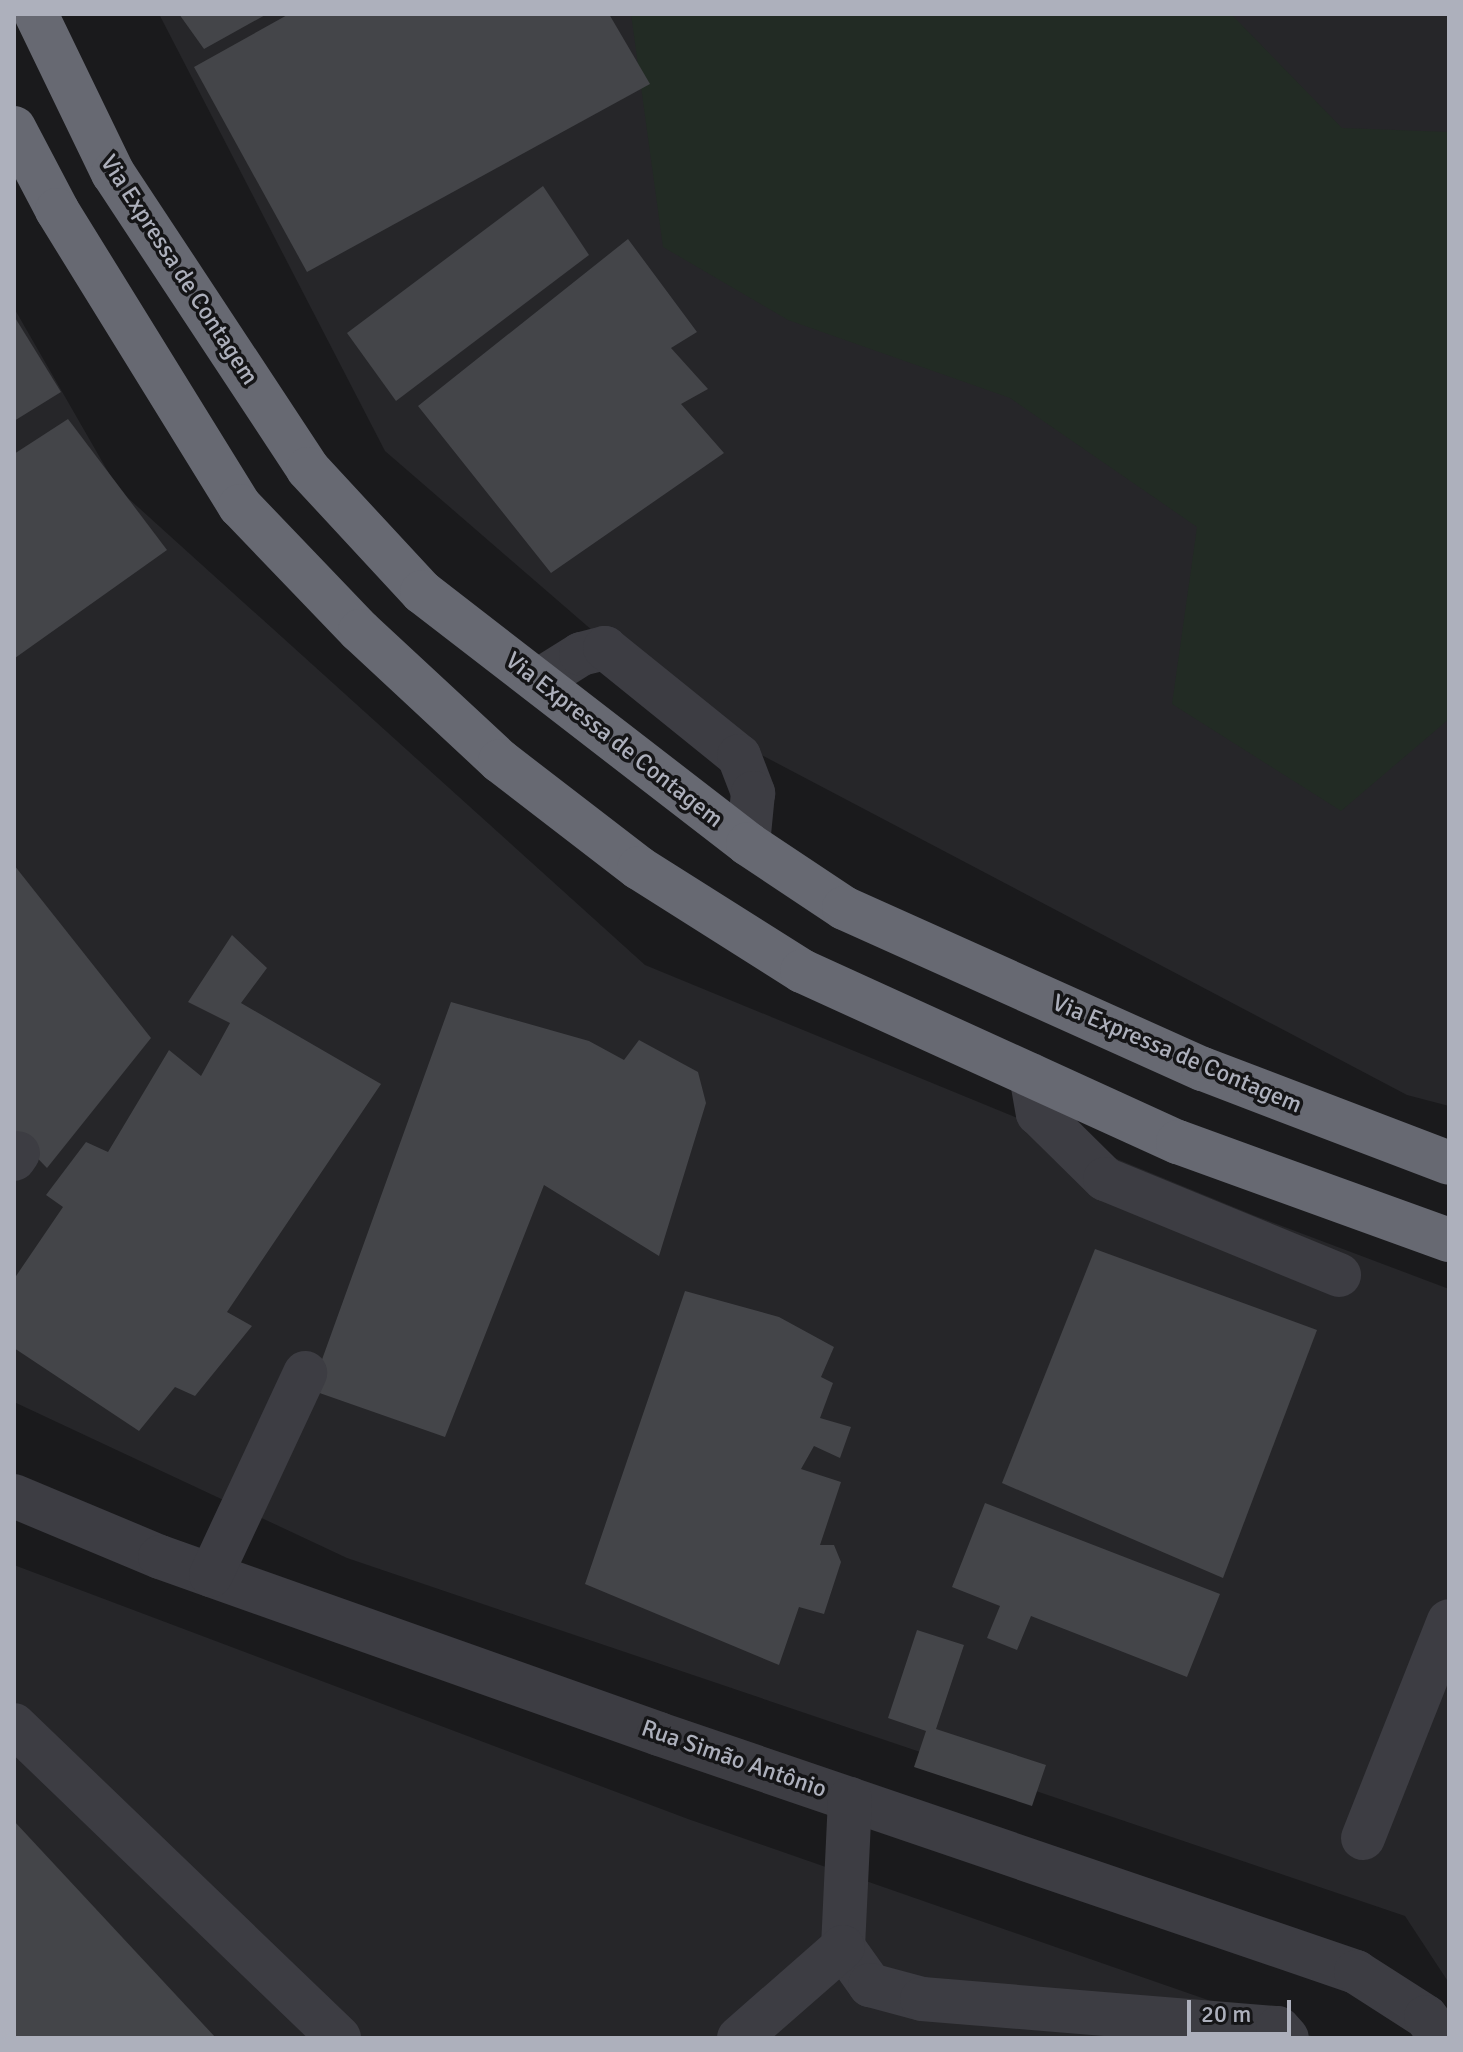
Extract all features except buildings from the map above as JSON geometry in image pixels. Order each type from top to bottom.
[{"type":"highway","name":"Via Expressa de Contagem","points":[[36,14],[113,173],[308,469],[422,592],[748,844],[844,908],[1203,1069],[1449,1163]]},
{"type":"highway","points":[[14,128],[57,210],[240,506],[360,631],[500,761],[639,868],[802,971],[1178,1142],[1449,1240]]},
{"type":"street","points":[[538,681],[581,654],[605,648],[739,756],[753,793],[748,844]]},
{"type":"street","points":[[1031,1075],[1038,1113],[1105,1179],[1339,1275]]},
{"type":"street","points":[[211,1575],[305,1373]]},
{"type":"street","name":"Rua Simão Antônio","points":[[14,1496],[211,1575],[1356,1972],[1426,2017],[1442,2038]]},
{"type":"street","points":[[1363,1838],[1449,1621]]},
{"type":"street","points":[[14,1725],[339,2038]]},
{"type":"street","points":[[850,1799],[843,1947],[870,1985],[893,1995],[1278,2028],[1287,2038]]},
{"type":"street","points":[[739,2038],[843,1947]]},
{"type":"shaded area","points":[[159,14],[1449,14],[1449,1106],[1407,1095],[697,721],[385,451]]},
{"type":"shaded area","points":[[631,14],[1231,14],[1342,128],[1449,132],[1449,719],[1341,811],[1172,704],[1197,527],[1010,398],[788,320],[663,247]]},
{"type":"shaded area","points":[[14,308],[118,489],[645,965],[1253,1215],[1449,1289],[1449,1983],[1405,1916],[347,1558],[14,1402]]},
{"type":"shaded area","points":[[14,1565],[688,1819],[1317,2038],[14,2038]]}]
